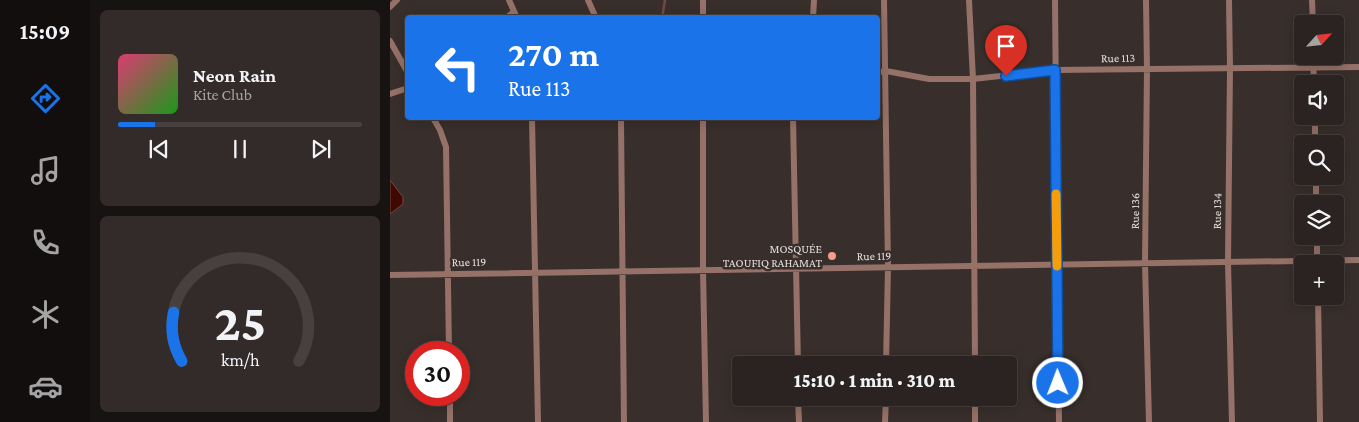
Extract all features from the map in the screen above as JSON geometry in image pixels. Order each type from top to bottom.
[{"type":"street","points":[[390,7],[397,0]]},
{"type":"street","points":[[509,0],[515,15]]},
{"type":"street","points":[[588,0],[595,15]]},
{"type":"street","points":[[703,0],[703,15]]},
{"type":"street","points":[[813,15],[814,0]]},
{"type":"street","points":[[884,0],[888,267],[886,356]]},
{"type":"street","points":[[969,0],[973,79],[975,356]]},
{"type":"street","points":[[1055,0],[1056,265],[1059,422]]},
{"type":"street","name":"Rue 136","points":[[1146,0],[1145,263],[1149,422]]},
{"type":"street","name":"Rue 134","points":[[1229,0],[1228,262],[1232,422]]},
{"type":"street","points":[[1312,0],[1313,15]]},
{"type":"street","points":[[390,41],[405,68]]},
{"type":"street","points":[[1314,67],[1314,75]]},
{"type":"street","name":"Rue 113","points":[[880,72],[886,71],[929,79],[973,79],[1055,70],[1359,67]]},
{"type":"street","points":[[390,94],[405,89]]},
{"type":"street","points":[[434,120],[446,147],[449,341]]},
{"type":"street","points":[[532,120],[538,422]]},
{"type":"street","points":[[621,120],[624,422]]},
{"type":"street","points":[[703,120],[706,422]]},
{"type":"street","points":[[793,120],[798,356]]},
{"type":"street","name":"Rue 119","points":[[1344,261],[1359,260]]},
{"type":"street","name":"Rue 119","points":[[390,275],[1294,262]]},
{"type":"street","points":[[1318,305],[1320,422]]},
{"type":"street","points":[[450,406],[450,422]]},
{"type":"street","points":[[798,406],[799,422]]},
{"type":"street","points":[[885,422],[886,406]]},
{"type":"street","points":[[975,406],[976,422]]},
{"type":"shaded area","points":[[390,180],[403,197],[403,204],[390,214]]},
{"type":"waterway","points":[[662,15],[665,0]]},
{"type":"slow traffic","points":[[1056,194],[1057,266]]},
{"type":"place","name":"MOSQUÉE TAOUFIQ RAHAMAT","points":[[832,256]]},
{"type":"route","points":[[1006,76],[1055,70],[1058,383]]}]
